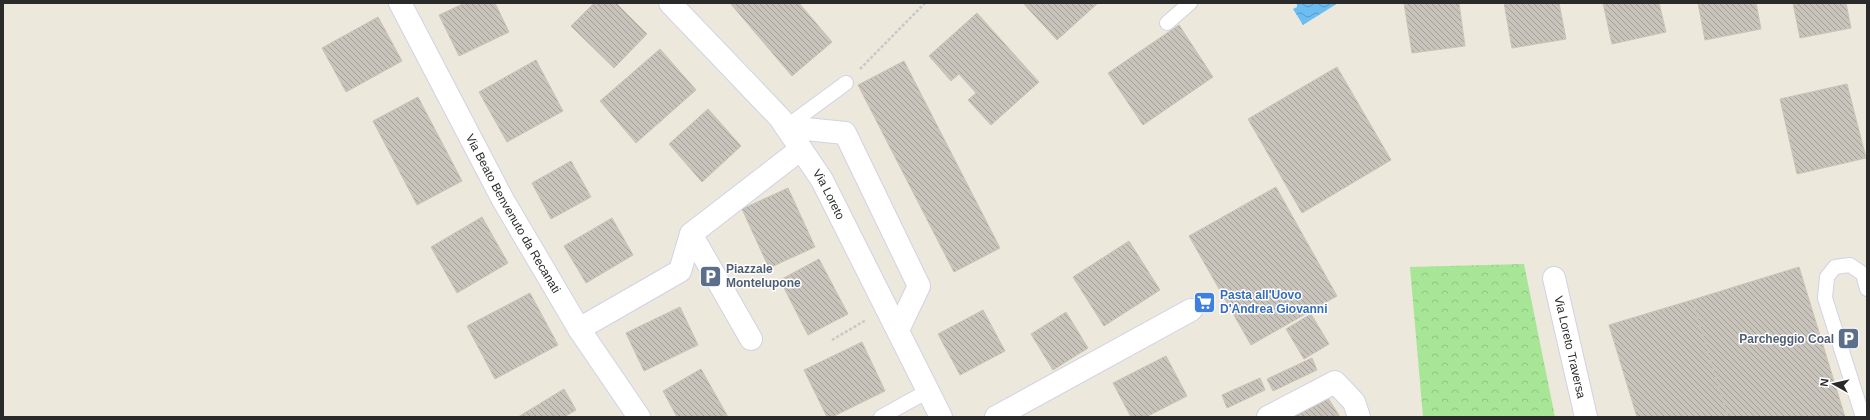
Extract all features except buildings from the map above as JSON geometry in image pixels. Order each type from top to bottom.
[{"type":"street","name":"Via Beato Benvenuto da Recanati","points":[[400,3],[503,200],[579,329],[639,417]]},
{"type":"street","name":"Via Loreto","points":[[670,3],[780,118],[822,180],[941,417]]},
{"type":"street","points":[[786,127],[845,133],[919,286],[898,330]]},
{"type":"street","points":[[579,329],[680,271],[691,234],[801,149]]},
{"type":"street","points":[[691,234],[751,339]]},
{"type":"street","name":"Via Loreto Traversa","points":[[1554,278],[1586,417]]},
{"type":"street","points":[[996,417],[1191,310]]},
{"type":"street","points":[[1268,417],[1335,382],[1354,402],[1360,417]]},
{"type":"lane","points":[[1166,23],[1190,3]]},
{"type":"lane","points":[[786,127],[846,83]]},
{"type":"lane","points":[[1863,417],[1825,298],[1827,277],[1835,267],[1850,265],[1863,274],[1867,288]]},
{"type":"lane","points":[[881,417],[928,391]]},
{"type":"path","points":[[846,83],[925,3]]},
{"type":"path","points":[[832,340],[887,308]]},
{"type":"green space","points":[[1524,264],[1555,417],[1423,417],[1410,267]]},
{"type":"water","points":[[1297,3],[1338,3],[1303,25],[1293,9],[1297,7]]},
{"type":"place","name":"Piazzale Montelupone","points":[[711,276]]},
{"type":"place","name":"Pasta all'Uovo D'Andrea Giovanni","points":[[1205,302]]},
{"type":"place","name":"Parcheggio Coal","points":[[1849,339]]}]
